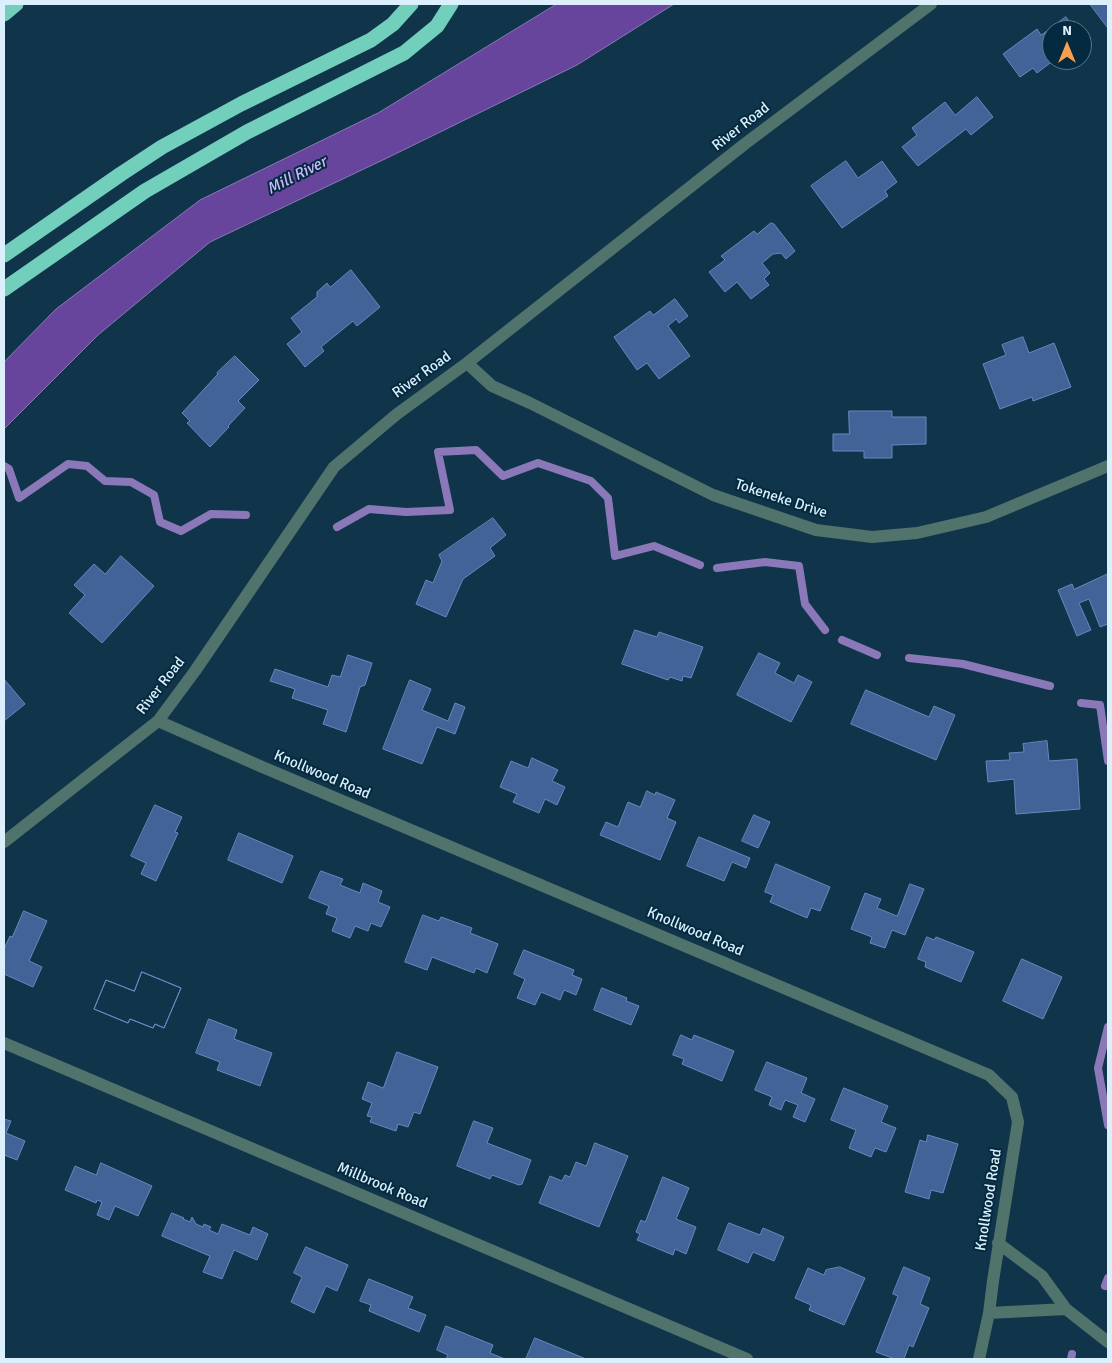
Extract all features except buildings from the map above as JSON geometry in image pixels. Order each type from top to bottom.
[{"type":"highway","points":[[4,14],[16,4]]},
{"type":"highway","points":[[4,256],[162,147],[241,104],[371,40],[393,24],[411,4]]},
{"type":"highway","points":[[4,289],[145,192],[247,132],[404,52],[437,26],[451,4]]},
{"type":"street","name":"River Road","points":[[4,842],[158,721],[334,467],[397,414],[467,363],[746,143],[930,4]]},
{"type":"street","name":"Tokeneke Drive","points":[[467,363],[492,386],[713,494],[816,530],[872,537],[917,533],[986,517],[1108,466]]},
{"type":"street","name":"Knollwood Road","points":[[158,721],[989,1075],[1012,1097],[1018,1122],[992,1281],[989,1313]]},
{"type":"street","name":"Millbrook Road","points":[[4,1043],[747,1359]]},
{"type":"street","points":[[998,1243],[1042,1276],[1066,1309],[1108,1342]]},
{"type":"street","points":[[978,1359],[989,1313],[1066,1309]]},
{"type":"water","name":"Mill River","points":[[557,4],[674,4],[577,65],[210,242],[98,335],[4,429],[4,362],[56,309],[200,200],[378,113]]},
{"type":"waterway","points":[[337,527],[369,509],[406,512],[450,510],[438,452],[476,450],[503,476],[538,463],[591,481],[608,498],[615,556],[654,546],[700,565]]},
{"type":"waterway","points":[[4,466],[9,469],[19,498],[68,464],[87,466],[105,481],[131,482],[154,495],[160,522],[181,531],[211,514],[246,515]]},
{"type":"waterway","points":[[717,568],[765,562],[799,566],[805,604],[825,630]]},
{"type":"waterway","points":[[842,640],[877,655]]},
{"type":"waterway","points":[[909,658],[963,664],[1050,686]]},
{"type":"waterway","points":[[1081,703],[1100,705],[1108,761]]},
{"type":"waterway","points":[[1108,1027],[1098,1068],[1108,1125]]},
{"type":"waterway","points":[[1105,1286],[1108,1278]]},
{"type":"waterway","points":[[1071,1359],[1072,1354]]}]
